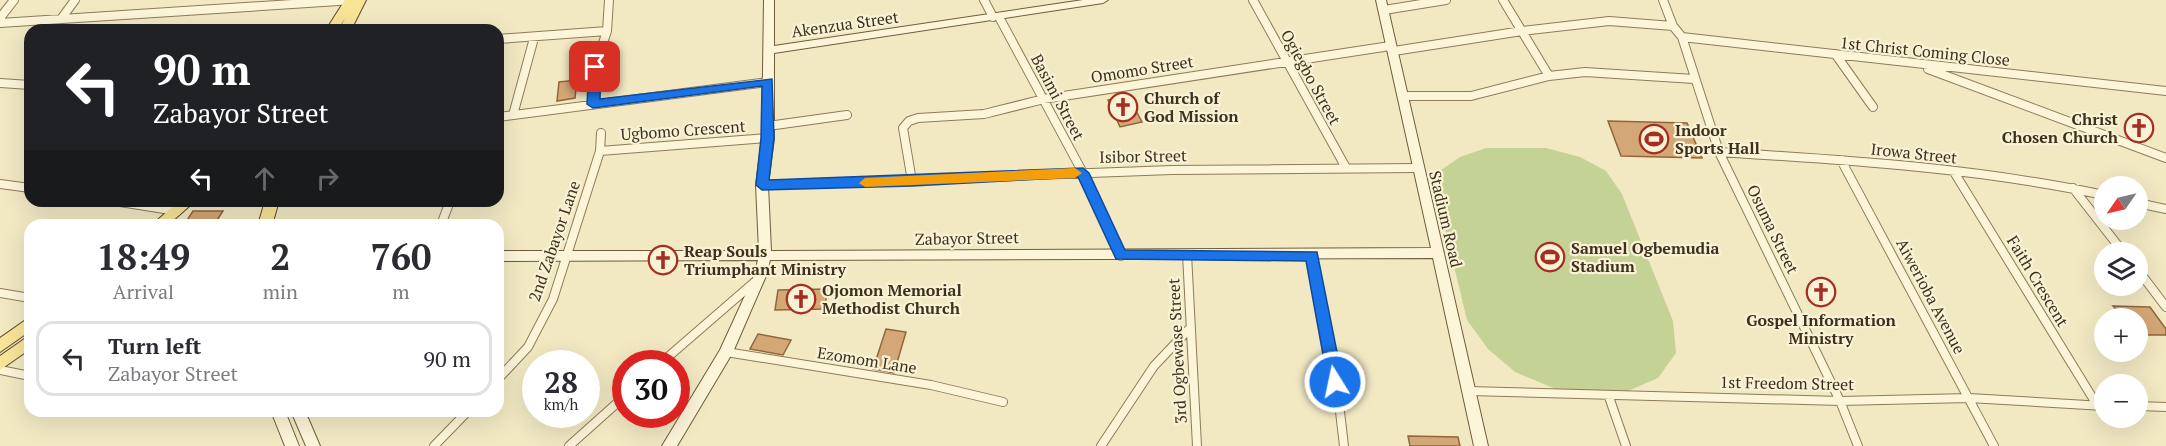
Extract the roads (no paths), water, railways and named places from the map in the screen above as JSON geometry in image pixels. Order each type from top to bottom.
[{"type":"main road","points":[[336,24],[352,0]]},
{"type":"main road","points":[[348,24],[360,0]]},
{"type":"main road","points":[[167,219],[181,207]]},
{"type":"main road","points":[[0,346],[24,328]]},
{"type":"main road","points":[[0,364],[24,345]]},
{"type":"street","points":[[0,18],[14,0]]},
{"type":"street","points":[[61,19],[75,0]]},
{"type":"street","points":[[204,9],[210,0]]},
{"type":"street","points":[[0,31],[4,23],[352,0]]},
{"type":"street","points":[[593,104],[595,67],[607,31],[609,0]]},
{"type":"street","points":[[669,446],[726,352],[760,276],[765,256],[762,185],[768,132],[769,0]]},
{"type":"street","name":"Basimi Street","points":[[984,0],[1044,99],[1083,173],[1121,256]]},
{"type":"street","name":"Akenzua Street","points":[[769,50],[1103,0]]},
{"type":"street","name":"Ogiegbo Street","points":[[1253,0],[1345,166]]},
{"type":"street","points":[[1382,5],[1446,0]]},
{"type":"street","points":[[1503,0],[1549,76]]},
{"type":"street","name":"Osuma Street","points":[[1663,0],[1673,26],[1682,37],[1719,152],[1840,401],[1858,446]]},
{"type":"street","name":"Stadium Road","points":[[1382,5],[1481,446]]},
{"type":"street","name":"Omomo Street","points":[[912,182],[903,128],[909,121],[918,118],[984,114],[1044,99],[1286,60],[1392,49],[1522,31],[1609,21],[1673,26]]},
{"type":"street","points":[[504,39],[607,31]]},
{"type":"street","name":"1st Christ Coming Close","points":[[1682,37],[2166,91]]},
{"type":"street","points":[[513,114],[534,38]]},
{"type":"street","points":[[1836,55],[1873,106]]},
{"type":"street","points":[[1913,64],[1975,85],[2166,158]]},
{"type":"street","points":[[1966,70],[1975,85]]},
{"type":"street","points":[[1403,96],[1471,96],[1549,76],[1585,72],[1694,80]]},
{"type":"street","points":[[504,116],[768,82]]},
{"type":"street","points":[[0,83],[24,85]]},
{"type":"street","points":[[768,132],[847,115]]},
{"type":"street","name":"Ugbomo Crescent","points":[[600,151],[678,147],[768,132]]},
{"type":"street","name":"2nd Zabayor Lane","points":[[504,372],[528,346],[553,298],[600,151],[601,133]]},
{"type":"street","name":"Irowa Street","points":[[1719,152],[1841,160],[1954,172],[2094,193]]},
{"type":"street","name":"Aiwerioba Avenue","points":[[1841,160],[1994,446]]},
{"type":"street","name":"Isibor Street","points":[[762,185],[912,182],[1083,173],[1345,166],[1418,168]]},
{"type":"street","name":"Faith Crescent","points":[[1954,172],[2094,394]]},
{"type":"street","points":[[0,184],[24,187]]},
{"type":"street","points":[[2073,188],[2115,242]]},
{"type":"street","points":[[2148,205],[2166,209]]},
{"type":"street","points":[[152,207],[177,211]]},
{"type":"street","name":"Zabayor Street","points":[[504,256],[1121,256],[1436,253]]},
{"type":"street","name":"3rd Ogbewase Street","points":[[1187,254],[1190,328],[1196,378],[1197,446]]},
{"type":"street","points":[[1312,255],[1339,403],[1344,446]]},
{"type":"street","points":[[676,350],[760,276]]},
{"type":"street","points":[[2148,283],[2166,307]]},
{"type":"street","points":[[0,293],[24,297]]},
{"type":"street","points":[[1101,446],[1154,366],[1190,328]]},
{"type":"street","name":"Ezomom Lane","points":[[726,352],[931,385],[1003,402]]},
{"type":"street","points":[[0,370],[24,375]]},
{"type":"street","name":"1st Freedom Street","points":[[1469,391],[1609,397],[1668,395],[1840,401],[1969,398],[2094,405]]},
{"type":"street","points":[[1609,397],[1626,446]]},
{"type":"street","points":[[2148,406],[2166,407]]},
{"type":"street","points":[[569,446],[612,408]]},
{"type":"street","points":[[280,417],[292,446]]},
{"type":"street","points":[[301,417],[313,446]]},
{"type":"street","points":[[434,446],[462,417]]},
{"type":"place","name":"Church of God Mission","points":[[1123,107]]},
{"type":"place","name":"Christ Chosen Church","points":[[2139,128]]},
{"type":"place","name":"Indoor Sports Hall","points":[[1654,139]]},
{"type":"place","name":"Samuel Ogbemudia Stadium","points":[[1550,257]]},
{"type":"place","name":"Reap Souls Triumphant Ministry","points":[[663,260]]},
{"type":"place","name":"Gospel Information Ministry","points":[[1821,292]]},
{"type":"place","name":"Ojomon Memorial Methodist Church","points":[[801,299]]}]
